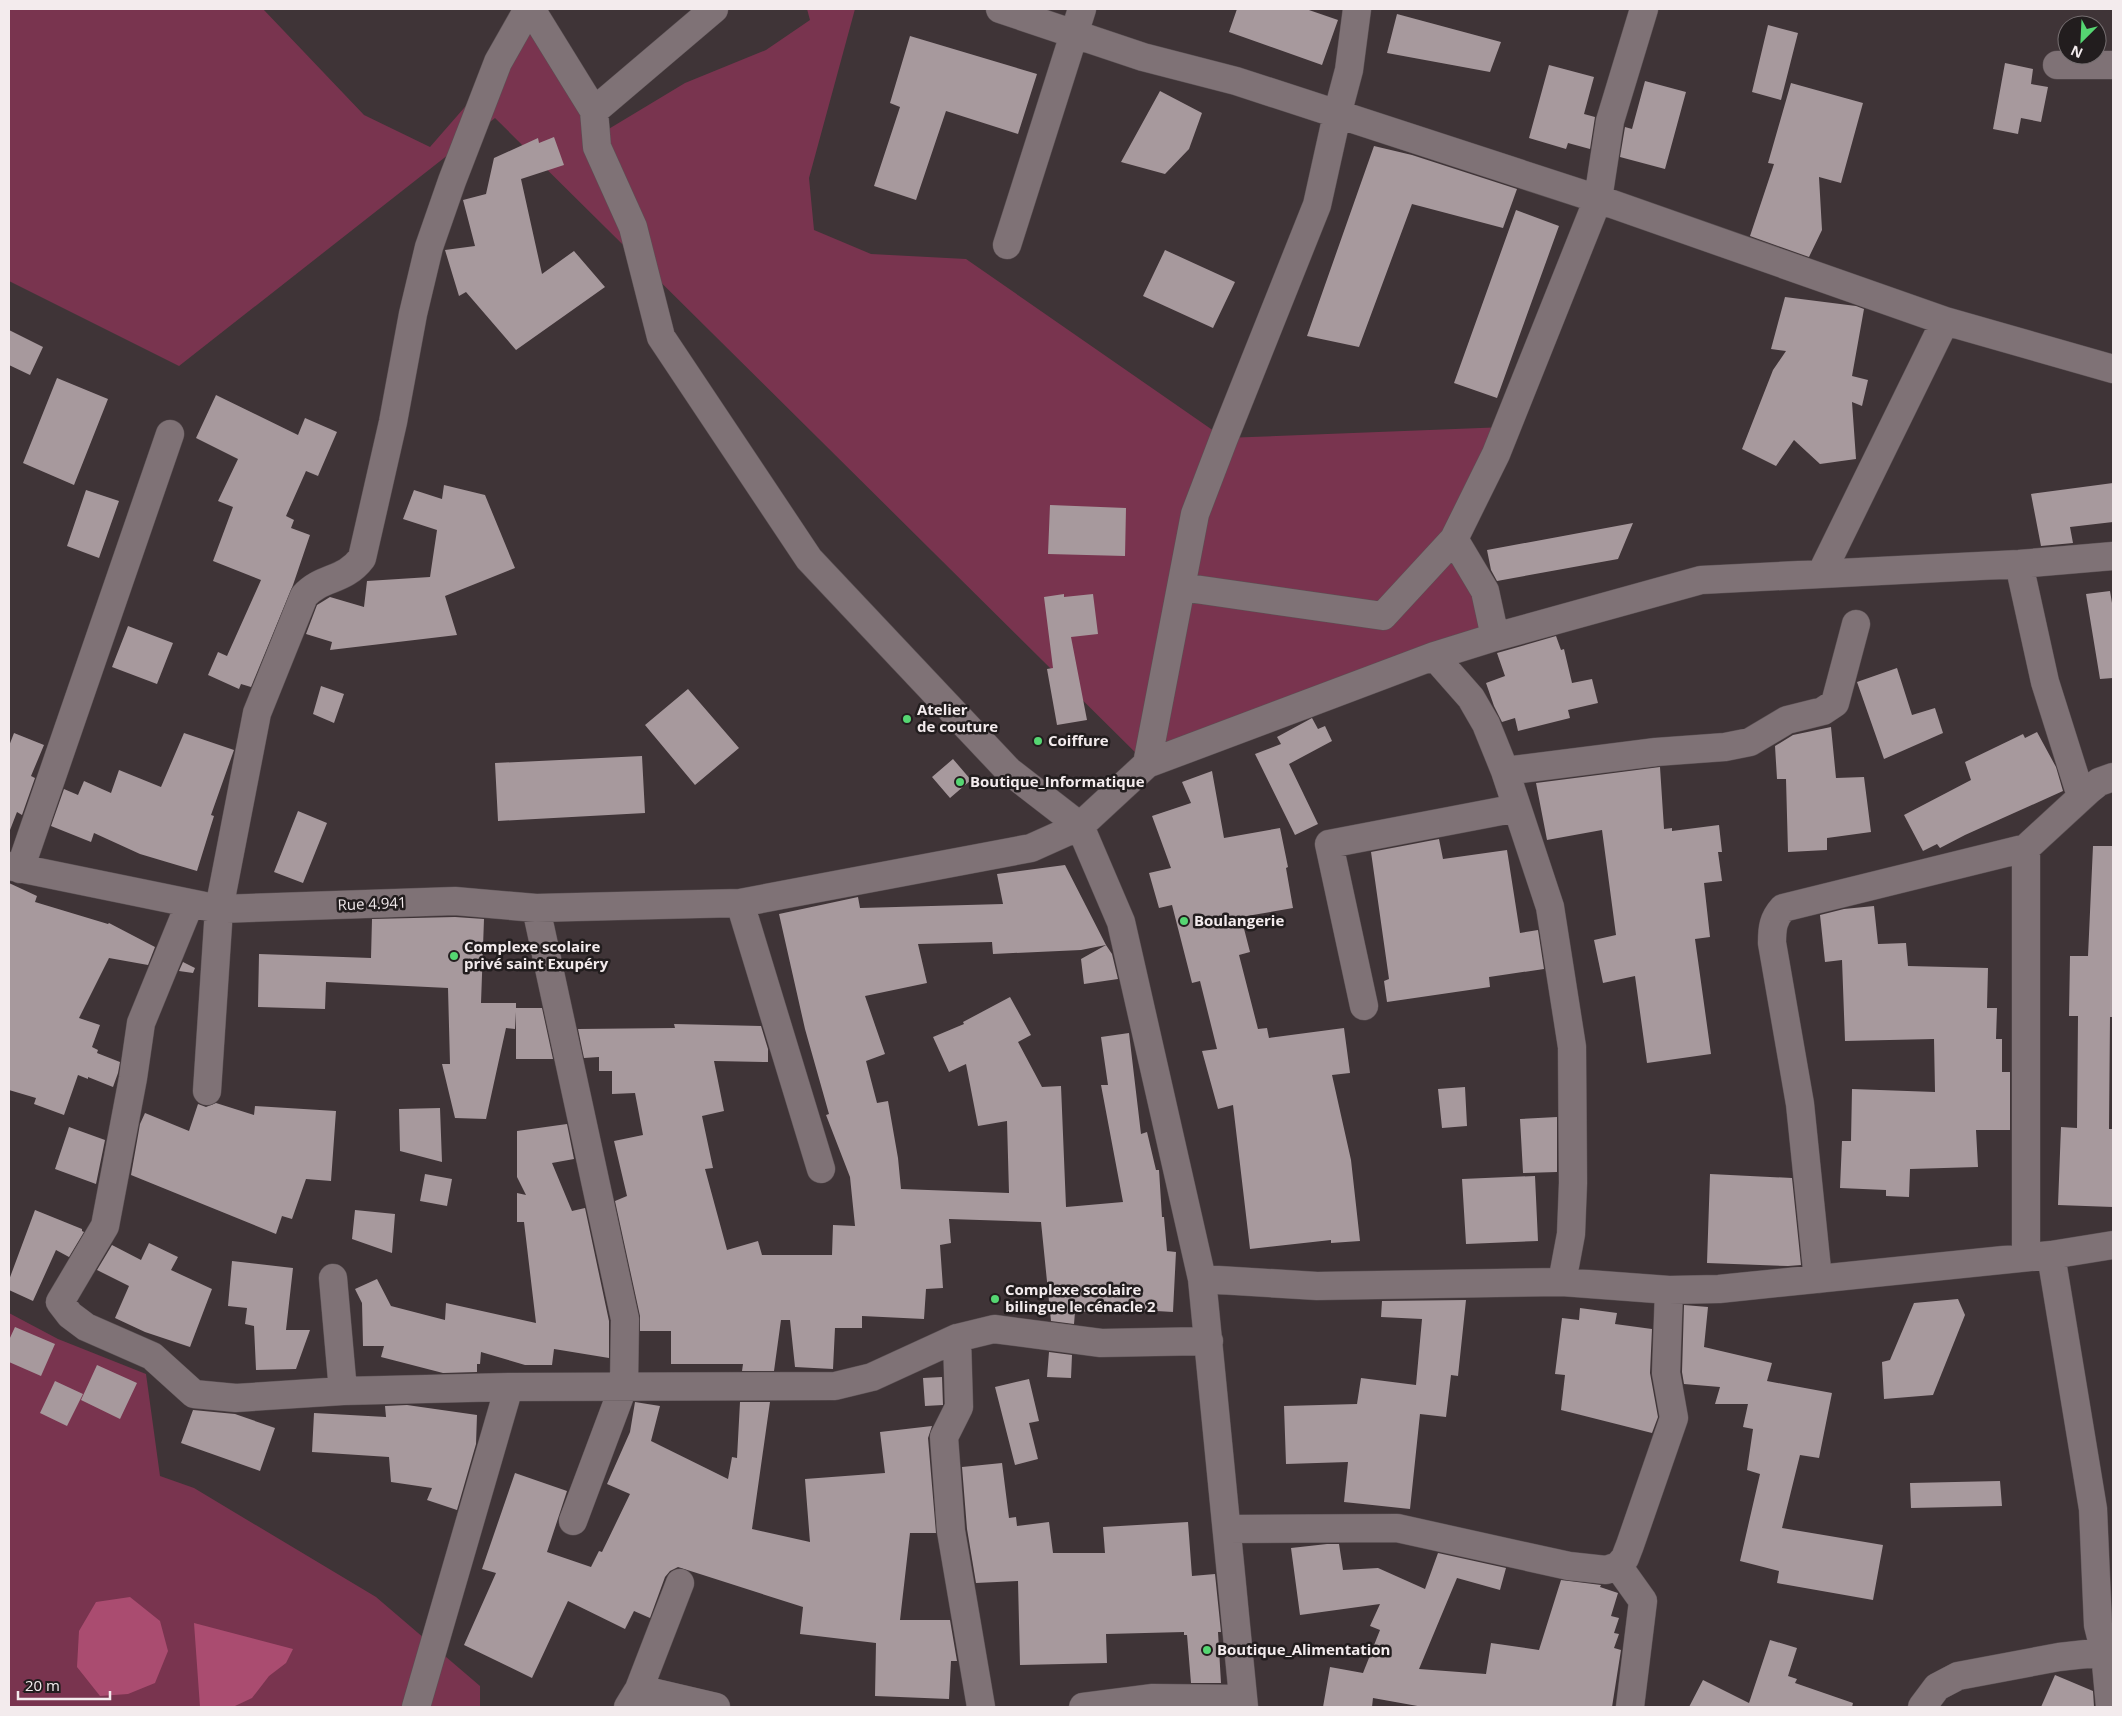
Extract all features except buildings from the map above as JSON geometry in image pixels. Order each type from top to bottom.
[{"type":"street","points":[[207,1091],[218,909],[257,713],[304,596],[315,586],[353,570],[362,558],[393,422],[413,314],[429,247],[452,181],[498,62],[529,9],[594,111],[596,146],[633,227],[661,337],[809,559],[1009,770],[1080,826],[1121,922],[1202,1278],[1244,1703],[1153,1698],[1083,1707]]},
{"type":"street","points":[[594,111],[714,9]]},
{"type":"street","points":[[1000,9],[1078,21],[1143,57],[1236,80],[1337,115],[1598,199],[1945,321],[2113,369]]},
{"type":"street","points":[[1147,764],[1195,514],[1317,205],[1337,115],[1350,70],[1357,9]]},
{"type":"street","points":[[1181,587],[1383,616],[1454,539],[1496,454],[1598,199],[1610,121],[1644,9]]},
{"type":"street","points":[[1007,245],[1078,21]]},
{"type":"street","points":[[1821,574],[1945,321]]},
{"type":"street","points":[[14,868],[170,434]]},
{"type":"street","points":[[1454,539],[1485,591],[1495,637]]},
{"type":"street","points":[[1147,764],[1434,656],[1495,637],[1701,580],[2019,564],[2113,556]]},
{"type":"street","points":[[2019,564],[2045,682],[2081,796]]},
{"type":"street","points":[[1505,771],[1656,752],[1725,747],[1750,742],[1787,720],[1823,711],[1835,703],[1856,624]]},
{"type":"street","points":[[1434,656],[1471,698],[1486,724],[1505,771],[1550,907],[1572,1047],[1573,1183],[1571,1234],[1562,1282]]},
{"type":"street","name":"Rue 4.941","points":[[14,868],[218,909],[455,901],[536,908],[740,903],[1031,848],[1080,826],[1147,764]]},
{"type":"street","points":[[1818,1279],[1800,1104],[1772,943],[1774,919],[1783,908],[2026,848],[2081,796],[2099,782],[2113,777]]},
{"type":"street","points":[[1364,1006],[1329,844],[1517,808]]},
{"type":"street","points":[[2026,848],[2038,1256],[2093,1509],[2098,1624],[2109,1652],[2110,1707]]},
{"type":"street","points":[[190,903],[141,1024],[133,1078],[105,1226],[60,1302],[70,1315],[86,1328],[152,1356],[194,1394],[236,1398],[343,1391],[508,1386],[624,1385],[797,1388],[835,1386],[872,1377],[958,1338],[994,1329],[1101,1343],[1209,1341]]},
{"type":"street","points":[[740,903],[821,1169]]},
{"type":"street","points":[[536,908],[625,1319],[624,1385],[573,1521]]},
{"type":"street","points":[[1202,1278],[1317,1286],[1562,1282],[1669,1290],[1719,1289],[2038,1256],[2113,1245]]},
{"type":"street","points":[[333,1278],[343,1391]]},
{"type":"street","points":[[1227,1529],[1397,1528],[1569,1566],[1606,1570],[1618,1566],[1625,1558],[1630,1545],[1674,1418],[1666,1373],[1669,1290]]},
{"type":"street","points":[[958,1338],[959,1406],[944,1437],[951,1531],[981,1707]]},
{"type":"street","points":[[416,1707],[508,1386]]},
{"type":"street","points":[[1618,1566],[1642,1601],[1630,1707]]},
{"type":"street","points":[[680,1583],[634,1698],[716,1707]]},
{"type":"street","points":[[1922,1707],[1937,1687],[1958,1676],[2059,1657],[2109,1652]]},
{"type":"shaded area","points":[[9,9],[263,9],[364,115],[430,147],[546,14],[602,133],[685,83],[766,50],[810,20],[807,9],[855,9],[809,178],[814,230],[871,254],[966,259],[1224,438],[1506,427],[1454,539],[1495,637],[1147,764],[495,118],[179,366],[9,281]]},
{"type":"shaded area","points":[[9,1313],[58,1339],[146,1374],[160,1476],[194,1488],[376,1597],[480,1686],[480,1707],[9,1707]]},
{"type":"shaded area","points":[[130,1597],[160,1621],[168,1651],[155,1683],[128,1694],[100,1696],[77,1667],[79,1631],[96,1602]]},
{"type":"shaded area","points":[[194,1623],[293,1649],[286,1663],[269,1676],[252,1698],[235,1706],[200,1707]]},
{"type":"place","name":"Atelier de couture","points":[[907,719]]},
{"type":"place","name":"Coiffure","points":[[1038,741]]},
{"type":"place","name":"Boutique_Informatique","points":[[960,782]]},
{"type":"place","name":"Boulangerie","points":[[1184,921]]},
{"type":"place","name":"Complexe scolaire privé saint Exupéry","points":[[454,956]]},
{"type":"place","name":"Complexe scolaire bilingue le cénacle 2","points":[[995,1299]]},
{"type":"place","name":"Boutique_Alimentation","points":[[1207,1650]]}]
